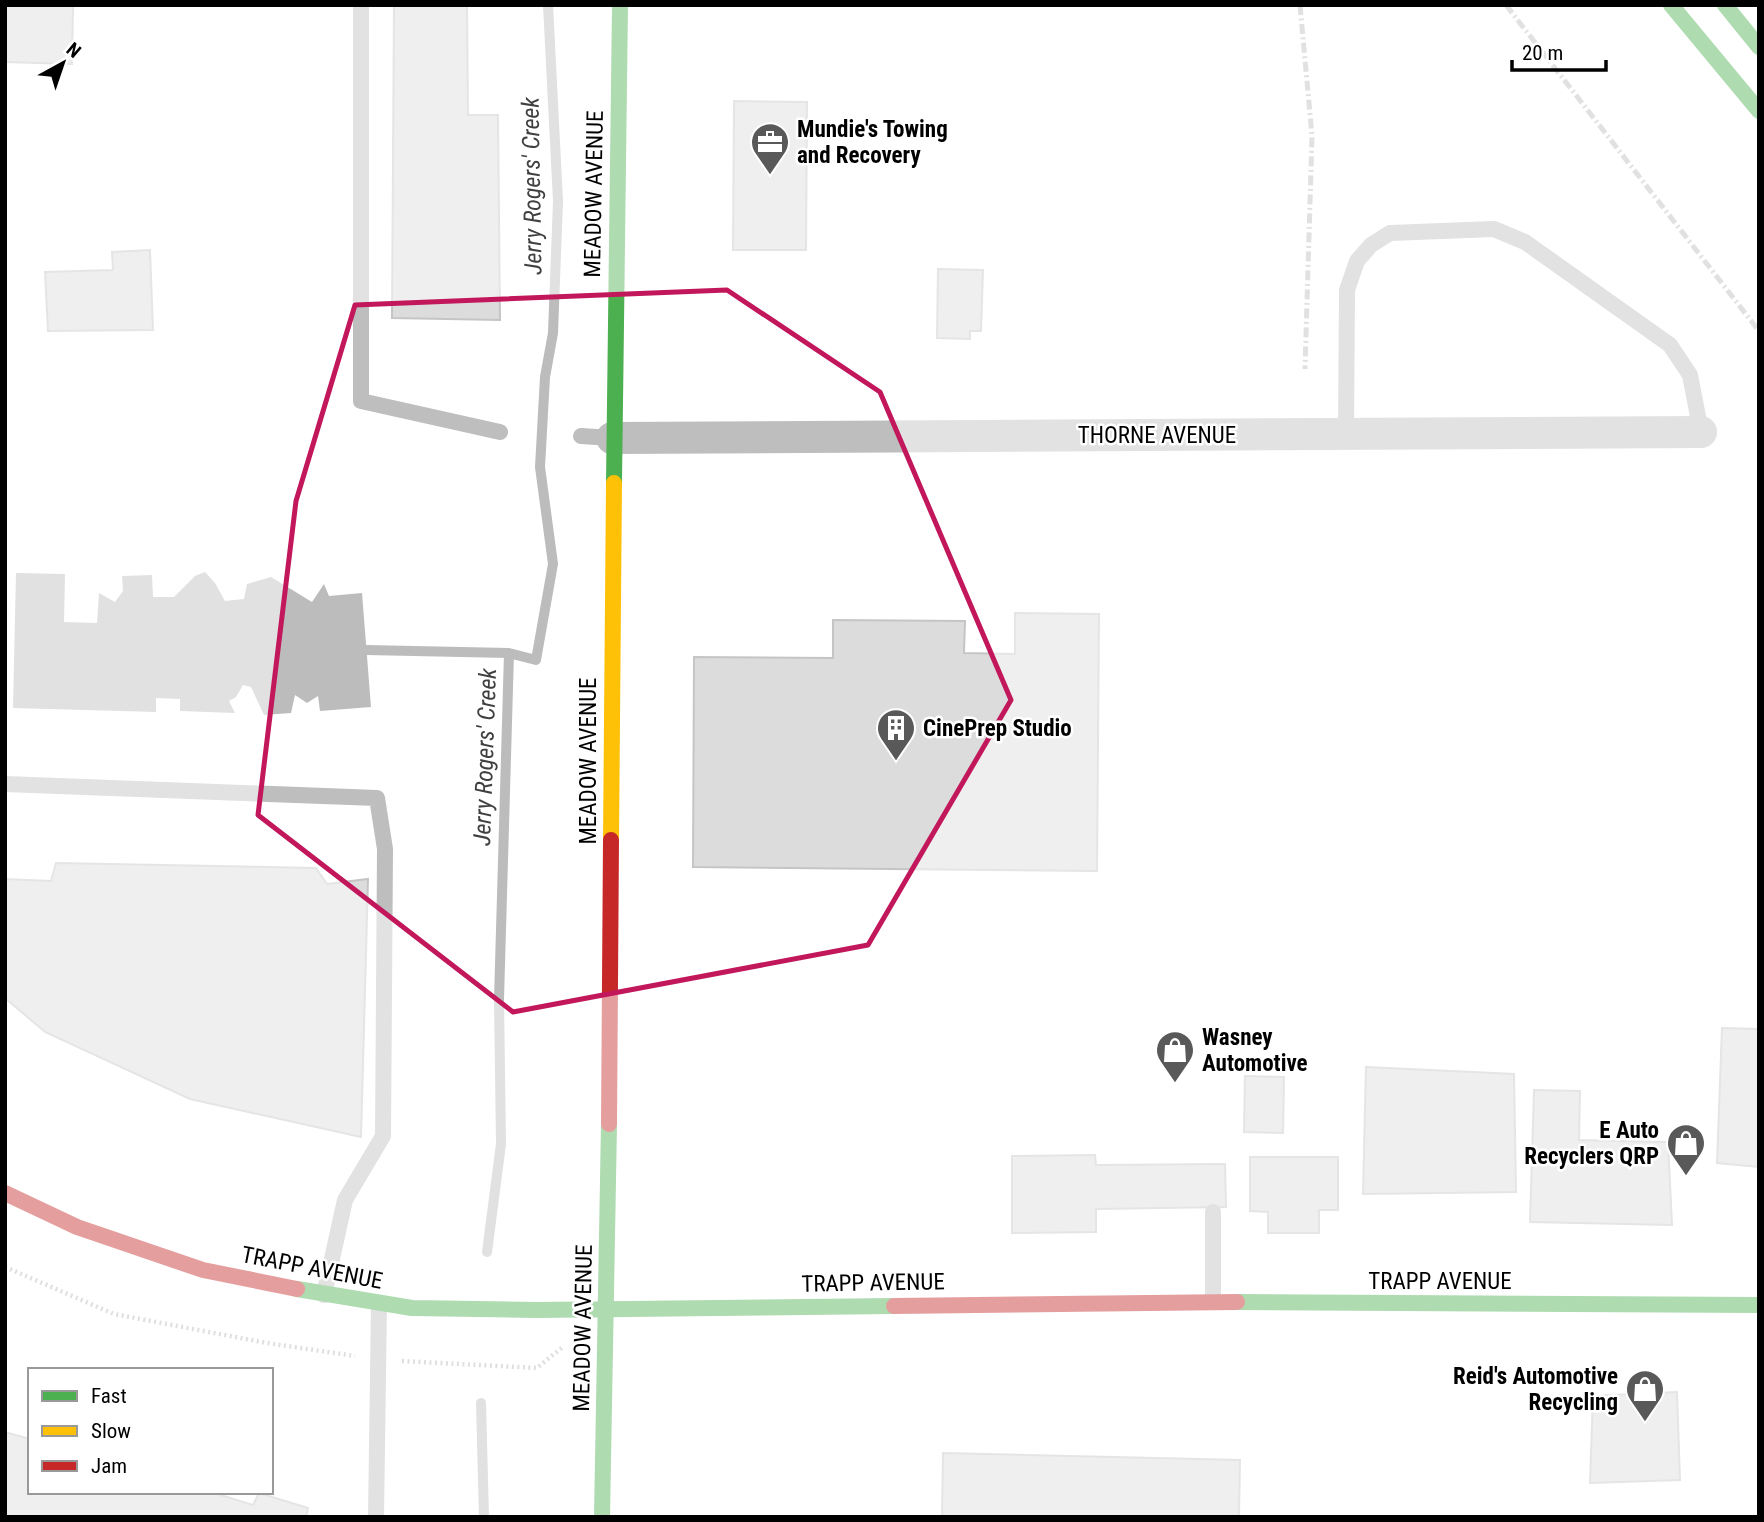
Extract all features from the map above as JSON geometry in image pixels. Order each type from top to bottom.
[{"type":"street","name":"MEADOW AVENUE","points":[[602,1517],[607,1308],[612,438],[620,5]]},
{"type":"street","points":[[1671,5],[1759,111]]},
{"type":"street","points":[[1725,5],[1759,47]]},
{"type":"street","name":"THORNE AVENUE","points":[[612,438],[1701,432]]},
{"type":"street","name":"TRAPP AVENUE","points":[[5,1193],[77,1227],[137,1250],[203,1270],[324,1295],[412,1308],[525,1310],[1213,1302],[1759,1304]]},
{"type":"lane","points":[[361,5],[360,401],[500,432]]},
{"type":"lane","points":[[1346,434],[1347,290],[1357,261],[1371,245],[1390,233],[1494,229],[1525,242],[1670,345],[1690,375],[1701,432]]},
{"type":"lane","points":[[581,436],[612,438]]},
{"type":"lane","points":[[5,784],[377,798],[385,849],[383,1136],[345,1200],[324,1295]]},
{"type":"lane","points":[[1213,1212],[1213,1302]]},
{"type":"lane","points":[[376,1517],[379,1304]]},
{"type":"path","points":[[5,1267],[114,1314],[267,1343],[378,1358],[537,1367],[566,1343]]},
{"type":"highlighted area","points":[[727,290],[880,392],[1011,700],[868,945],[513,1012],[258,815],[296,501],[355,305]]},
{"type":"shaded area","points":[[205,572],[225,601],[244,599],[247,584],[271,577],[312,602],[324,584],[329,596],[362,593],[371,707],[320,711],[318,696],[307,703],[295,695],[291,713],[264,715],[251,687],[243,685],[236,697],[229,701],[235,713],[180,711],[180,699],[156,698],[156,712],[13,708],[16,573],[65,574],[64,622],[97,623],[99,593],[115,602],[123,591],[122,576],[152,575],[153,597],[174,597],[195,576]]},
{"type":"building","points":[[5,5],[73,5],[72,64],[5,62]]},
{"type":"building","points":[[394,5],[467,5],[468,115],[498,115],[500,320],[392,318]]},
{"type":"building","name":"Mundie's Towing and Recovery","points":[[734,101],[807,102],[806,250],[733,250]]},
{"type":"building","points":[[150,250],[153,330],[48,331],[45,272],[113,270],[112,252]]},
{"type":"building","points":[[938,269],[983,270],[981,331],[970,331],[970,339],[937,338]]},
{"type":"building","name":"CinePrep Studio","points":[[1015,613],[1099,614],[1097,871],[693,867],[694,657],[833,658],[833,620],[965,621],[964,653],[1015,654]]},
{"type":"building","points":[[56,863],[316,868],[327,884],[368,879],[361,1137],[190,1099],[45,1032],[5,998],[5,879],[51,881]]},
{"type":"building","points":[[1722,1028],[1759,1029],[1759,1167],[1717,1163]]},
{"type":"building","points":[[1366,1067],[1514,1074],[1516,1192],[1363,1194]]},
{"type":"building","points":[[1245,1076],[1284,1077],[1283,1133],[1244,1132]]},
{"type":"building","points":[[1534,1090],[1580,1091],[1579,1140],[1668,1142],[1672,1225],[1530,1222]]},
{"type":"building","points":[[1095,1155],[1096,1165],[1225,1164],[1226,1207],[1096,1209],[1096,1232],[1012,1233],[1012,1156]]},
{"type":"building","points":[[1250,1157],[1338,1157],[1338,1210],[1319,1210],[1319,1233],[1268,1233],[1268,1212],[1250,1211]]},
{"type":"building","points":[[1677,1392],[1680,1480],[1590,1483],[1593,1396]]},
{"type":"building","points":[[5,1432],[28,1438],[28,1494],[217,1494],[253,1505],[258,1494],[262,1494],[308,1508],[306,1517],[5,1517]]},
{"type":"building","points":[[943,1453],[1240,1460],[1239,1517],[942,1517]]},
{"type":"waterway","name":"Jerry Rogers' Creek","points":[[487,1252],[501,1144],[499,999],[509,653],[536,660],[553,564],[540,467],[545,377],[553,333],[558,201],[548,5]]},
{"type":"waterway","points":[[366,650],[509,653]]},
{"type":"waterway","name":"Jerry Rogers' Creek","points":[[481,1403],[484,1517]]},
{"type":"railway","points":[[1300,5],[1312,136],[1305,369]]},
{"type":"railway","points":[[1506,5],[1759,331]]},
{"type":"traffic: fast","points":[[614,483],[620,5]]},
{"type":"traffic: fast","points":[[1671,5],[1759,111]]},
{"type":"traffic: fast","points":[[1725,5],[1759,47]]},
{"type":"traffic: fast","points":[[602,1517],[609,1124]]},
{"type":"traffic: fast","points":[[297,1289],[412,1308],[536,1310],[894,1306]]},
{"type":"traffic: fast","points":[[1237,1302],[1759,1305]]},
{"type":"traffic: slow","points":[[611,840],[614,483]]},
{"type":"traffic: jam","points":[[609,1124],[611,840]]},
{"type":"traffic: jam","points":[[5,1193],[77,1227],[203,1270],[297,1289]]},
{"type":"traffic: jam","points":[[894,1306],[1237,1302]]},
{"type":"place","name":"Mundie's Towing and Recovery","points":[[770,176]]},
{"type":"place","name":"CinePrep Studio","points":[[896,762]]},
{"type":"place","name":"Wasney Automotive","points":[[1175,1084]]},
{"type":"place","name":"E Auto Recyclers QRP","points":[[1686,1177]]},
{"type":"place","name":"Reid's Automotive Recycling","points":[[1645,1423]]}]
